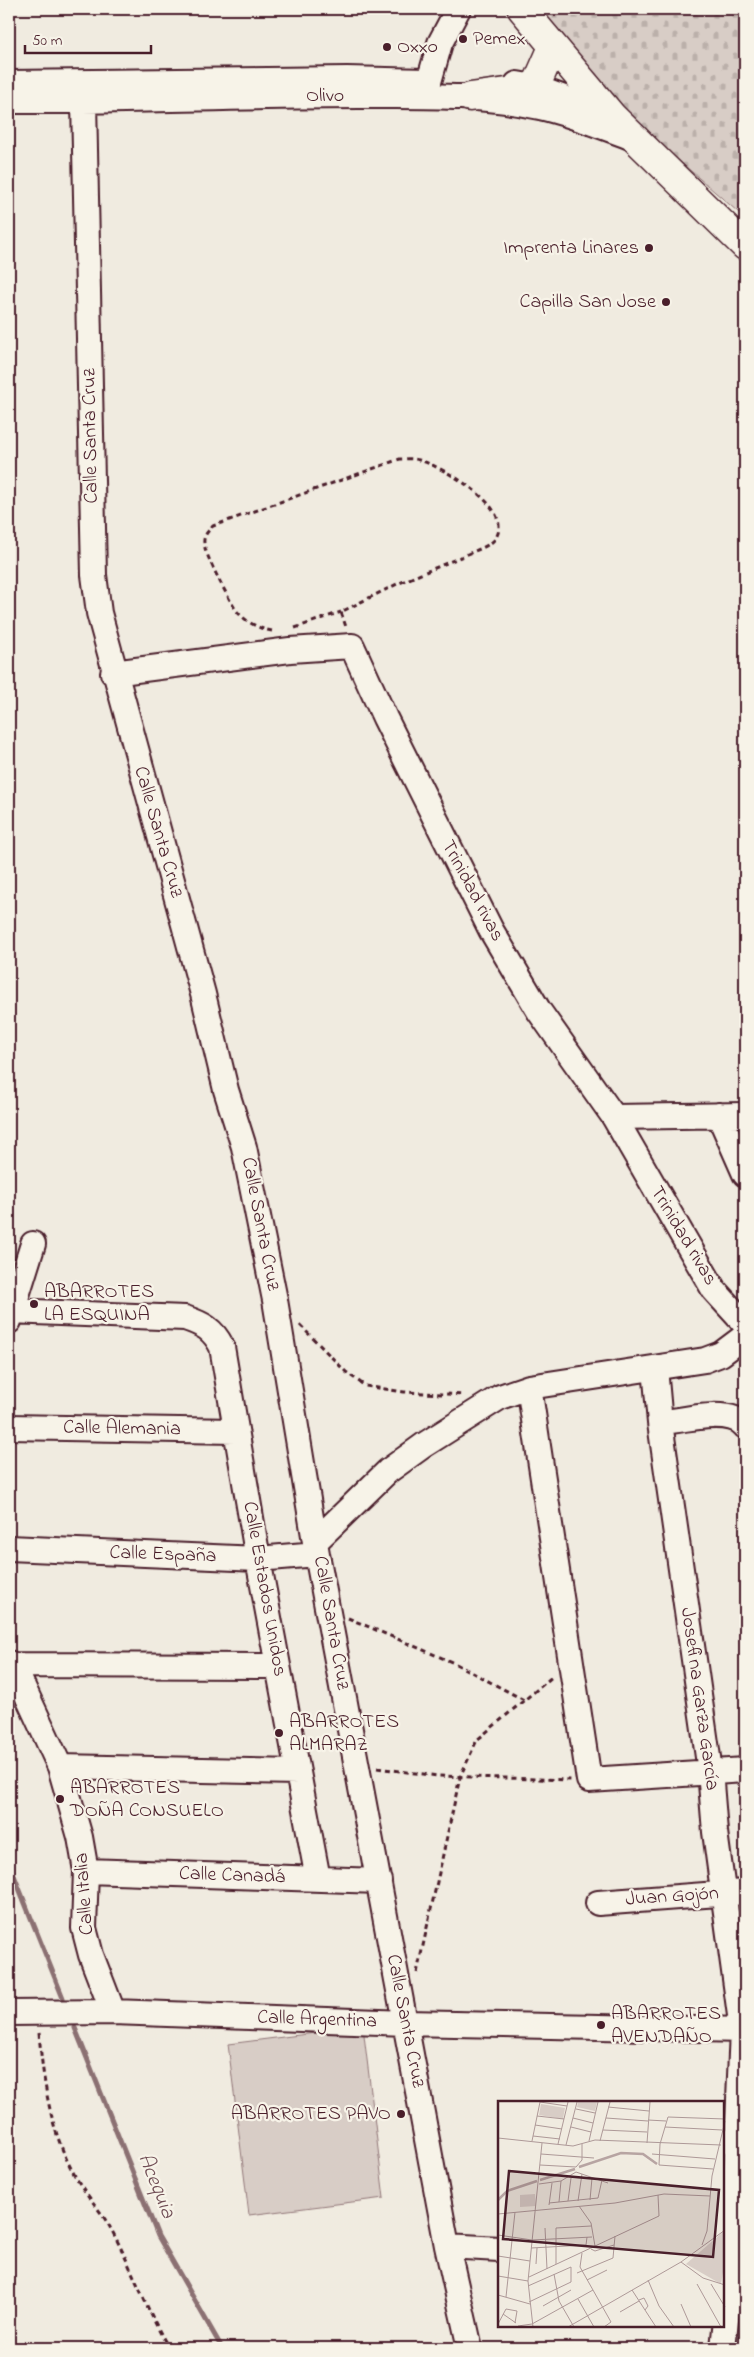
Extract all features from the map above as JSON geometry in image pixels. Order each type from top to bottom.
[{"type":"main road","points":[[526,14],[612,116],[745,246]]},
{"type":"main road","points":[[507,83],[525,71],[533,56],[526,14]]},
{"type":"main road","points":[[470,97],[519,92],[534,87],[543,72],[553,47]]},
{"type":"street","points":[[426,89],[440,43],[458,9]]},
{"type":"street","name":"Olivo","points":[[9,83],[347,79],[540,107],[578,118],[636,139]]},
{"type":"street","name":"Olivo","points":[[9,101],[84,102],[295,96],[507,83],[534,87],[612,116]]},
{"type":"street","name":"Calle Santa Cruz","points":[[84,102],[94,575],[99,613],[203,994],[226,1090],[244,1147],[275,1300],[328,1611],[446,2246],[470,2348]]},
{"type":"street","points":[[114,673],[290,650],[352,646]]},
{"type":"street","name":"Trinidad rivas","points":[[352,646],[385,718],[491,930],[540,1011],[614,1117],[714,1290],[745,1324]]},
{"type":"street","points":[[719,1115],[745,1174]]},
{"type":"street","points":[[614,1117],[745,1115]]},
{"type":"street","points":[[10,1316],[33,1244]]},
{"type":"street","name":"Calle Estados Unidos","points":[[10,1316],[185,1318],[204,1324],[215,1334],[222,1347],[258,1559],[318,1879]]},
{"type":"street","points":[[317,1547],[388,1471],[424,1445],[500,1397],[529,1387],[705,1360],[720,1354],[745,1336]]},
{"type":"street","name":"Josefina Garza García","points":[[655,1368],[660,1423],[710,1771],[735,1892],[743,2030],[733,2261],[723,2348]]},
{"type":"street","points":[[529,1387],[589,1780],[745,1770]]},
{"type":"street","points":[[660,1423],[721,1415],[734,1417],[745,1426]]},
{"type":"street","name":"Calle Alemania","points":[[9,1427],[235,1431]]},
{"type":"street","name":"Calle España","points":[[9,1548],[258,1559],[317,1547]]},
{"type":"street","name":"Calle Italia","points":[[114,2012],[91,1955],[84,1928],[86,1871],[80,1837],[60,1767],[11,1664],[278,1666]]},
{"type":"street","points":[[60,1767],[298,1772]]},
{"type":"street","name":"Calle Canadá","points":[[86,1871],[379,1880]]},
{"type":"street","name":"Juan Gojón","points":[[598,1903],[735,1892]]},
{"type":"street","name":"Calle Argentina","points":[[9,2013],[114,2012],[406,2023],[743,2030]]},
{"type":"street","points":[[446,2246],[498,2249]]},
{"type":"path","points":[[277,632],[260,629],[237,610],[206,554],[203,542],[207,532],[213,526],[400,459],[418,460],[434,466],[465,483],[492,506],[498,521],[499,530],[494,540],[482,548],[396,584],[341,612],[287,630]]},
{"type":"path","points":[[341,612],[352,646]]},
{"type":"path","points":[[275,1300],[346,1372],[365,1386],[404,1392],[500,1397]]},
{"type":"path","points":[[328,1611],[376,1628],[454,1663],[524,1700]]},
{"type":"path","points":[[416,1976],[460,1777],[477,1740],[571,1662]]},
{"type":"path","points":[[357,1765],[438,1776],[589,1780]]},
{"type":"path","points":[[37,2012],[42,2072],[58,2142],[73,2173],[111,2228],[154,2324],[169,2348]]},
{"type":"green space","points":[[535,9],[745,9],[745,218],[602,94]]},
{"type":"green space","points":[[363,2027],[384,2198],[249,2215],[228,2044]]},
{"type":"waterway","name":"Acequia","points":[[9,1863],[63,1998]]},
{"type":"waterway","name":"Acequia","points":[[75,2028],[158,2236],[222,2348]]},
{"type":"place","name":"Pemex","points":[[463,39]]},
{"type":"place","name":"Oxxo","points":[[387,47]]},
{"type":"place","name":"Imprenta Linares","points":[[649,248]]},
{"type":"place","name":"Capilla San Jose","points":[[666,302]]},
{"type":"place","name":"ABARROTES LA ESQUINA","points":[[34,1304]]},
{"type":"place","name":"ABARROTES ALMARAZ","points":[[279,1733]]},
{"type":"place","name":"ABARROTES DOÑA CONSUELO","points":[[60,1799]]},
{"type":"place","name":"ABARROTES AVENDAÑO","points":[[601,2025]]},
{"type":"place","name":"ABARROTES PAVO","points":[[401,2114]]}]
